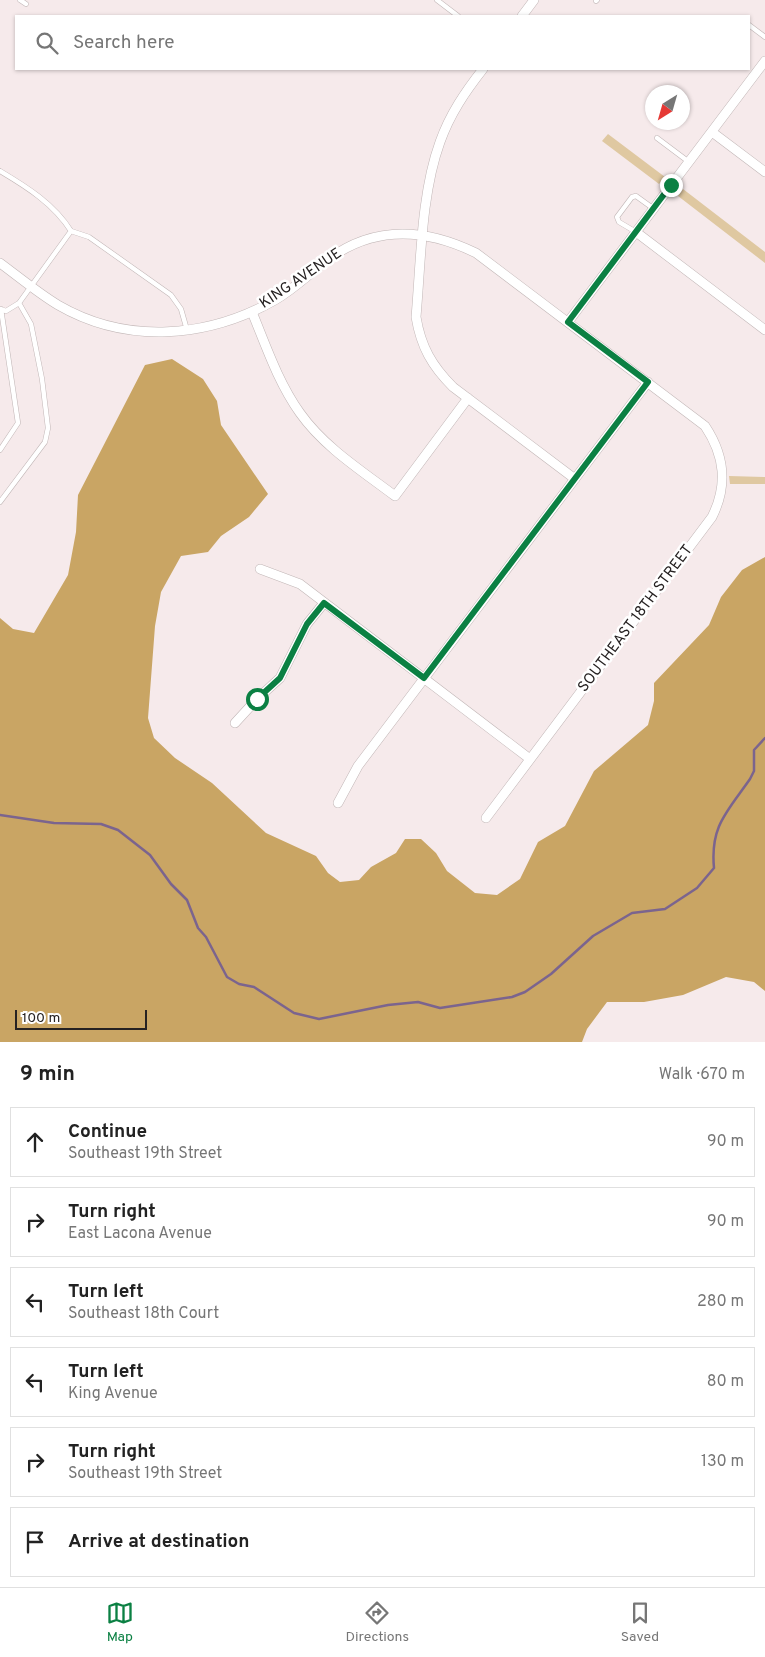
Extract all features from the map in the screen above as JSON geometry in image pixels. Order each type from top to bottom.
[{"type":"street","points":[[523,15],[534,0]]},
{"type":"street","points":[[568,322],[765,61]]},
{"type":"street","points":[[482,70],[464,94],[440,143],[430,180],[416,317],[419,337],[427,356],[439,373],[468,398],[575,479]]},
{"type":"street","points":[[712,132],[765,172]]},
{"type":"street","points":[[636,232],[765,330]]},
{"type":"street","name":"KING AVENUE","points":[[0,263],[58,305],[96,322],[137,332],[188,331],[223,323],[252,312],[276,299],[328,260],[354,245],[382,236],[400,233],[423,234],[452,241],[476,253],[686,410]]},
{"type":"street","points":[[252,312],[280,378],[300,413],[328,444],[395,496],[468,398]]},
{"type":"street","points":[[338,803],[358,766],[648,382]]},
{"type":"street","name":"SOUTHEAST 18TH STREET","points":[[486,818],[708,524],[719,502],[724,478],[718,447],[705,426],[686,410]]},
{"type":"street","points":[[260,569],[300,584],[530,759]]},
{"type":"street","points":[[236,723],[257,699],[280,678],[307,624],[324,603]]},
{"type":"lane","points":[[20,0],[26,4]]},
{"type":"lane","points":[[437,0],[457,15]]},
{"type":"lane","points":[[750,26],[765,37]]},
{"type":"lane","points":[[656,138],[689,162]]},
{"type":"lane","points":[[0,171],[20,183],[60,214],[71,231],[89,237],[171,295],[180,309],[188,331]]},
{"type":"lane","points":[[636,232],[619,222],[617,217],[632,197],[636,196],[654,209]]},
{"type":"lane","points":[[0,450],[18,423],[1,309],[6,311],[19,303],[71,231]]},
{"type":"lane","points":[[0,502],[45,442],[48,428],[42,379],[31,324],[19,303]]},
{"type":"shaded area","points":[[608,134],[665,177],[659,184],[602,141]]},
{"type":"shaded area","points":[[683,189],[765,252],[765,263],[678,196]]},
{"type":"shaded area","points":[[172,359],[203,379],[217,401],[221,425],[268,494],[249,517],[221,536],[208,552],[181,556],[161,592],[155,626],[148,718],[154,738],[175,758],[212,783],[266,833],[316,856],[328,873],[340,882],[359,880],[371,867],[396,853],[405,839],[421,839],[436,853],[447,871],[475,893],[497,895],[520,879],[538,842],[565,826],[594,771],[648,725],[654,701],[654,683],[709,625],[721,597],[742,570],[765,557],[765,991],[754,982],[726,977],[683,995],[644,1002],[607,1002],[587,1029],[582,1042],[0,1042],[0,618],[13,629],[34,633],[68,575],[76,532],[78,495],[145,365]]},
{"type":"shaded area","points":[[729,476],[765,477],[765,484],[730,484]]},
{"type":"waterway","points":[[0,815],[54,823],[101,824],[118,830],[150,855],[171,884],[187,900],[198,928],[206,937],[227,977],[239,984],[254,987],[294,1013],[319,1019],[388,1005],[418,1002],[440,1008],[512,997],[525,992],[551,974],[593,936],[632,913],[665,909],[697,888],[714,868],[713,853],[718,830],[727,811],[750,779],[754,771],[754,750],[765,738]]},
{"type":"route","points":[[257,699],[280,678],[307,624],[324,603],[424,678],[648,382],[568,322],[671,185]]}]
